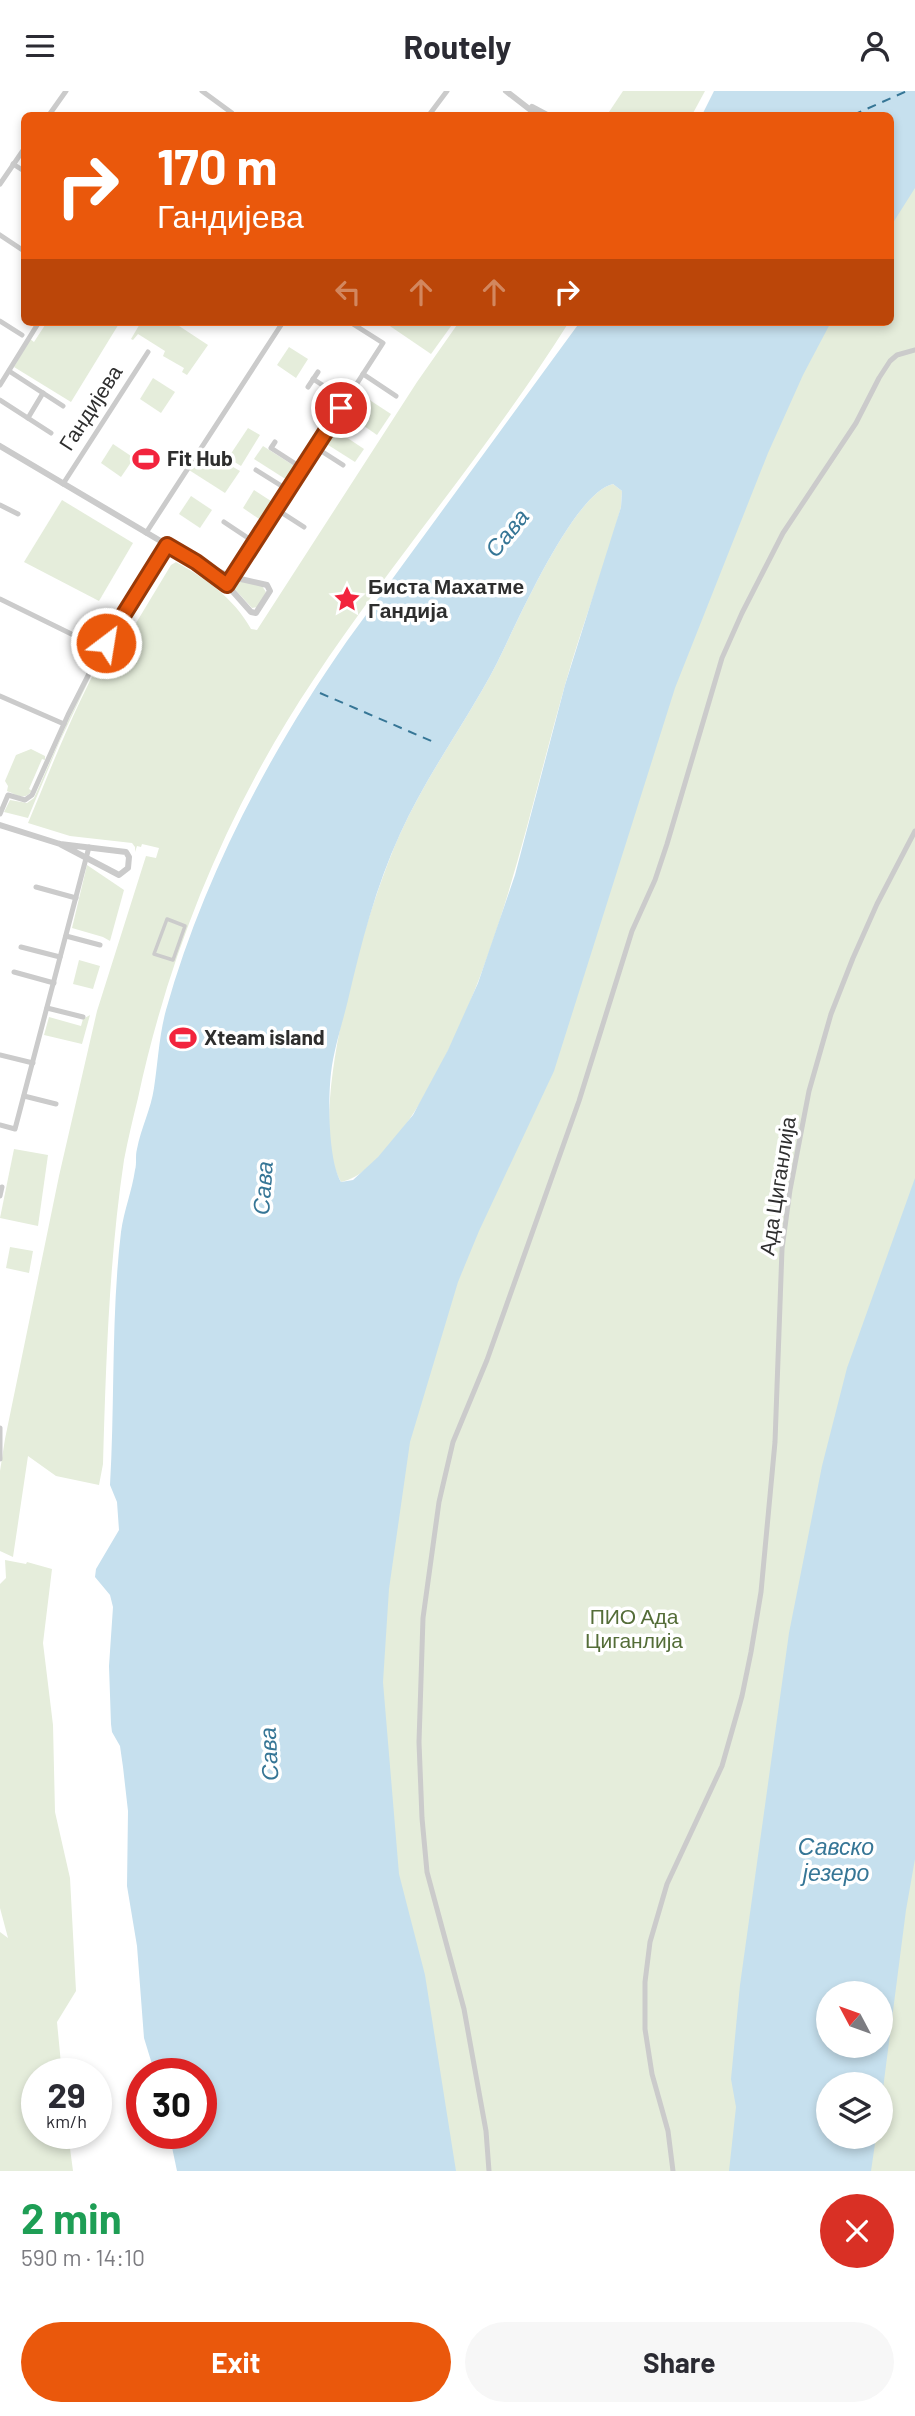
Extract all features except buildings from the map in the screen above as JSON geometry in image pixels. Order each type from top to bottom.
[{"type":"street","points":[[51,112],[66,91]]},
{"type":"street","points":[[202,91],[231,112]]},
{"type":"street","points":[[431,112],[447,91]]},
{"type":"street","points":[[506,91],[533,112]]},
{"type":"street","points":[[520,101],[541,112]]},
{"type":"street","points":[[0,184],[21,153]]},
{"type":"street","points":[[13,165],[21,169]]},
{"type":"street","points":[[0,235],[21,249]]},
{"type":"street","points":[[0,321],[22,335]]},
{"type":"street","points":[[0,384],[37,326]]},
{"type":"street","points":[[146,533],[280,326]]},
{"type":"street","points":[[227,585],[383,343],[356,326]]},
{"type":"street","points":[[489,2171],[484,2122],[464,2009],[427,1872],[422,1818],[419,1742],[423,1618],[439,1502],[453,1442],[483,1370],[579,1101],[632,931],[655,880],[722,658],[774,550],[856,423],[879,378],[897,355],[915,350]]},
{"type":"street","name":"Гандијева","points":[[63,484],[148,352]]},
{"type":"street","points":[[9,371],[63,406]]},
{"type":"street","points":[[308,387],[318,372]]},
{"type":"street","points":[[363,374],[396,396]]},
{"type":"street","points":[[313,379],[346,400]]},
{"type":"street","points":[[28,418],[43,393]]},
{"type":"street","points":[[0,402],[51,433]]},
{"type":"street","points":[[331,424],[341,430]]},
{"type":"street","points":[[275,442],[271,448],[302,468]]},
{"type":"street","name":"Гандијева","points":[[0,446],[196,562],[227,585],[251,612],[256,613],[260,609],[270,591],[267,585],[232,577],[196,562]]},
{"type":"street","points":[[316,447],[343,465]]},
{"type":"street","points":[[256,470],[288,490]]},
{"type":"street","points":[[0,505],[18,514]]},
{"type":"street","points":[[276,509],[304,527]]},
{"type":"street","points":[[223,522],[254,542]]},
{"type":"street","points":[[0,814],[8,795],[25,800],[32,795],[102,649],[167,545]]},
{"type":"street","points":[[0,599],[102,649]]},
{"type":"street","points":[[0,696],[64,724]]},
{"type":"street","points":[[0,825],[60,844],[119,875],[128,868],[130,857],[126,852],[60,844]]},
{"type":"street","name":"Ада Циганлија","points":[[673,2171],[668,2131],[652,2074],[645,2029],[645,1982],[650,1942],[667,1884],[719,1775],[751,1652],[763,1566],[775,1442],[782,1249],[809,1091],[831,1014],[853,958],[885,887],[915,831]]},
{"type":"street","points":[[0,1125],[16,1129],[89,847]]},
{"type":"street","points":[[36,887],[76,898]]},
{"type":"street","points":[[167,919],[185,926],[173,960],[154,954],[167,919]]},
{"type":"street","points":[[66,936],[100,945]]},
{"type":"street","points":[[21,947],[60,957]]},
{"type":"street","points":[[14,972],[54,983]]},
{"type":"street","points":[[47,1008],[83,1017]]},
{"type":"street","points":[[0,1055],[33,1063]]},
{"type":"street","points":[[24,1096],[56,1104]]},
{"type":"street","points":[[0,1196],[2,1187]]},
{"type":"street","points":[[0,1428],[0,1458]]},
{"type":"green space","points":[[623,91],[705,91],[694,112],[609,112]]},
{"type":"green space","name":"ПИО Ада Циганлија","points":[[915,98],[915,2171],[428,2171],[390,1974],[372,1465],[800,326],[894,326],[894,140]]},
{"type":"green space","points":[[44,326],[118,326],[71,402],[14,367],[30,339],[34,342]]},
{"type":"green space","points":[[139,326],[179,326],[208,345],[187,375],[182,372],[184,368],[163,356],[165,351],[138,334],[131,339]]},
{"type":"green space","points":[[390,326],[451,326],[431,354]]},
{"type":"green space","points":[[456,326],[566,326],[508,413],[377,589],[314,679],[283,727],[229,828],[185,933],[167,988],[151,1042],[126,1152],[112,1273],[103,1464],[99,1485],[56,1476],[28,1456],[13,1557],[0,1551],[0,1471],[59,1176],[97,1011],[146,856],[156,858],[159,848],[142,844],[141,847],[137,846],[135,852],[132,843],[70,836],[28,823],[101,659],[114,637],[124,643],[171,565],[176,562],[208,582],[228,599],[251,629],[257,630]]},
{"type":"green space","points":[[289,347],[308,359],[296,378],[277,365]]},
{"type":"green space","points":[[153,378],[175,392],[161,413],[140,399]]},
{"type":"green space","points":[[368,399],[391,414],[377,435],[354,419]]},
{"type":"green space","points":[[248,428],[260,435],[241,466],[228,458]]},
{"type":"green space","points":[[334,429],[364,449],[355,462],[325,443]]},
{"type":"green space","points":[[113,444],[134,458],[121,477],[101,463]]},
{"type":"green space","points":[[263,446],[296,467],[287,480],[254,459]]},
{"type":"green space","points":[[202,449],[240,471],[225,493],[189,470]]},
{"type":"green space","points":[[613,484],[622,491],[621,507],[572,663],[514,875],[483,968],[444,1059],[411,1117],[372,1164],[354,1177],[341,1182],[331,1151],[329,1109],[334,1061],[357,957],[387,866],[411,812],[485,685],[547,563],[581,510],[597,493]]},
{"type":"green space","points":[[254,490],[274,503],[262,521],[243,508]]},
{"type":"green space","points":[[191,496],[212,510],[200,528],[179,514]]},
{"type":"green space","points":[[62,500],[133,543],[99,601],[24,562]]},
{"type":"green space","points":[[236,580],[262,586],[266,592],[258,607],[252,608],[231,585]]},
{"type":"green space","points":[[98,661],[59,743],[28,818],[4,812],[10,800],[27,803],[34,798],[68,721]]},
{"type":"green space","points":[[31,749],[45,756],[29,789],[32,791],[26,796],[20,796],[7,791],[5,781],[16,755]]},
{"type":"green space","points":[[87,865],[124,890],[110,941],[72,928]]},
{"type":"green space","points":[[79,960],[100,966],[93,989],[73,984]]},
{"type":"green space","points":[[90,1015],[82,1044],[44,1035],[49,1017],[81,1026],[83,1019]]},
{"type":"green space","points":[[14,1149],[48,1155],[38,1226],[0,1218]]},
{"type":"green space","points":[[10,1247],[33,1251],[29,1273],[6,1268]]},
{"type":"green space","points":[[5,1560],[27,1562],[52,1569],[43,1643],[53,1725],[55,1812],[70,1878],[76,1991],[57,2022],[60,2058],[21,2058],[21,2149],[70,2149],[73,2171],[0,2171],[0,1932],[8,1938],[0,1908],[0,1584],[6,1578]]},
{"type":"water","points":[[714,91],[915,91],[915,188],[894,221],[894,112],[704,112]]},
{"type":"water","name":"Сава","points":[[577,326],[829,326],[803,375],[768,453],[675,688],[554,1071],[458,1282],[410,1442],[389,1589],[383,1682],[399,1874],[425,1975],[456,2171],[177,2171],[172,2149],[217,2149],[217,2058],[150,2058],[144,2038],[137,1946],[127,1886],[128,1811],[120,1746],[112,1732],[111,1724],[109,1666],[113,1607],[110,1595],[95,1577],[96,1569],[119,1530],[117,1502],[110,1485],[116,1295],[121,1232],[134,1178],[136,1152],[153,1096],[166,1010],[181,961],[199,912],[241,818],[291,727],[347,641]],"holes":[[[613,484],[622,491],[621,507],[565,685],[515,875],[478,983],[448,1050],[413,1115],[378,1157],[353,1180],[341,1182],[334,1159],[330,1129],[332,1064],[364,937],[391,854],[422,790],[497,663],[547,563],[581,510],[597,493]]]},
{"type":"water","name":"Савско језеро","points":[[915,1178],[915,1859],[893,2011],[893,1981],[816,1981],[816,2058],[887,2058],[885,2072],[816,2072],[816,2149],[874,2149],[871,2171],[729,2171],[736,2107],[731,2079],[740,1985],[789,1633],[822,1466],[847,1368]]},
{"type":"ferry route","points":[[860,112],[907,91]]},
{"type":"ferry route","points":[[320,693],[436,743]]},
{"type":"place","name":"Fit Hub","points":[[146,459]]},
{"type":"place","name":"Биста Махатме Гандија","points":[[347,599]]},
{"type":"place","name":"Xteam island","points":[[183,1038]]},
{"type":"route","points":[[106,643],[167,545],[227,585],[341,408]]}]
